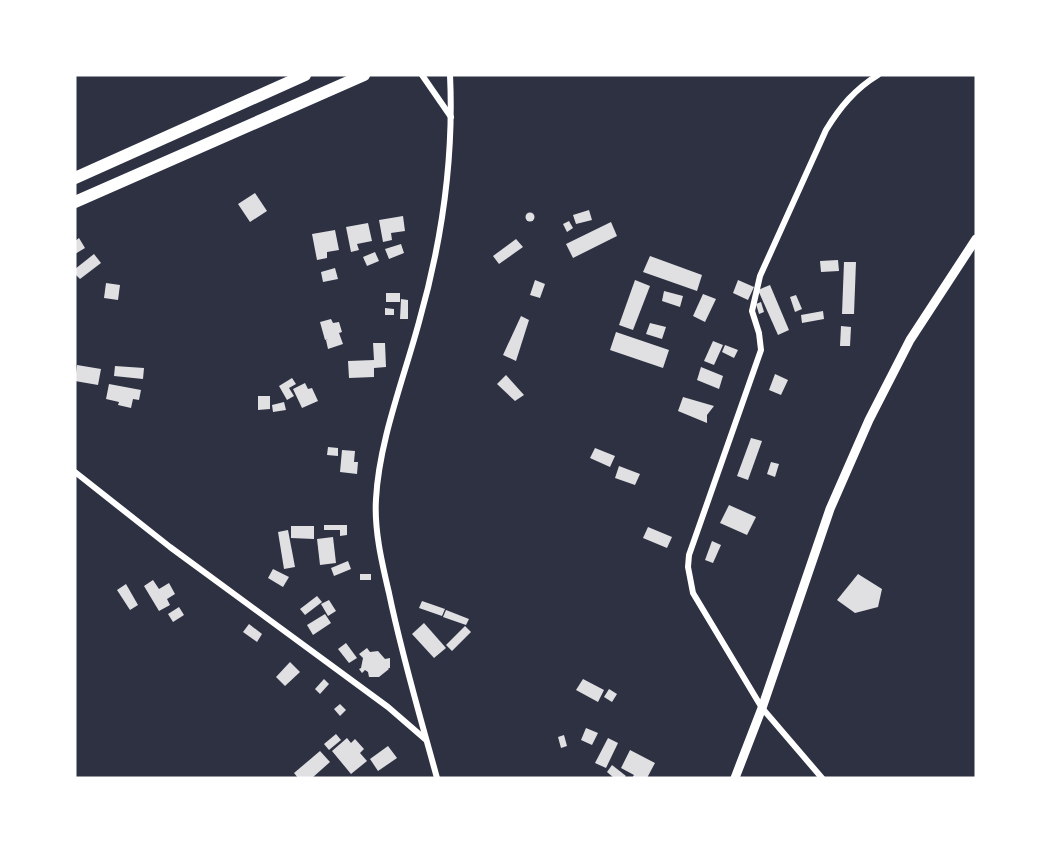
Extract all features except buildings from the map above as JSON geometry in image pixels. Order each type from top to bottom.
[{"type":"highway","points":[[75,178],[305,75]]},
{"type":"highway","points":[[75,202],[364,75]]},
{"type":"main road","points":[[735,778],[762,708],[830,509],[909,340],[976,239]]},
{"type":"street","points":[[422,75],[452,118]]},
{"type":"street","points":[[437,778],[390,602],[383,568],[376,502],[378,478],[394,411],[420,320],[440,237],[452,118],[450,75]]},
{"type":"street","points":[[822,778],[762,708],[693,593],[688,567],[689,555],[761,351],[759,333],[752,311],[760,276],[804,176],[838,109],[851,94],[878,75]]},
{"type":"street","points":[[75,472],[170,547],[381,701],[427,740]]}]
